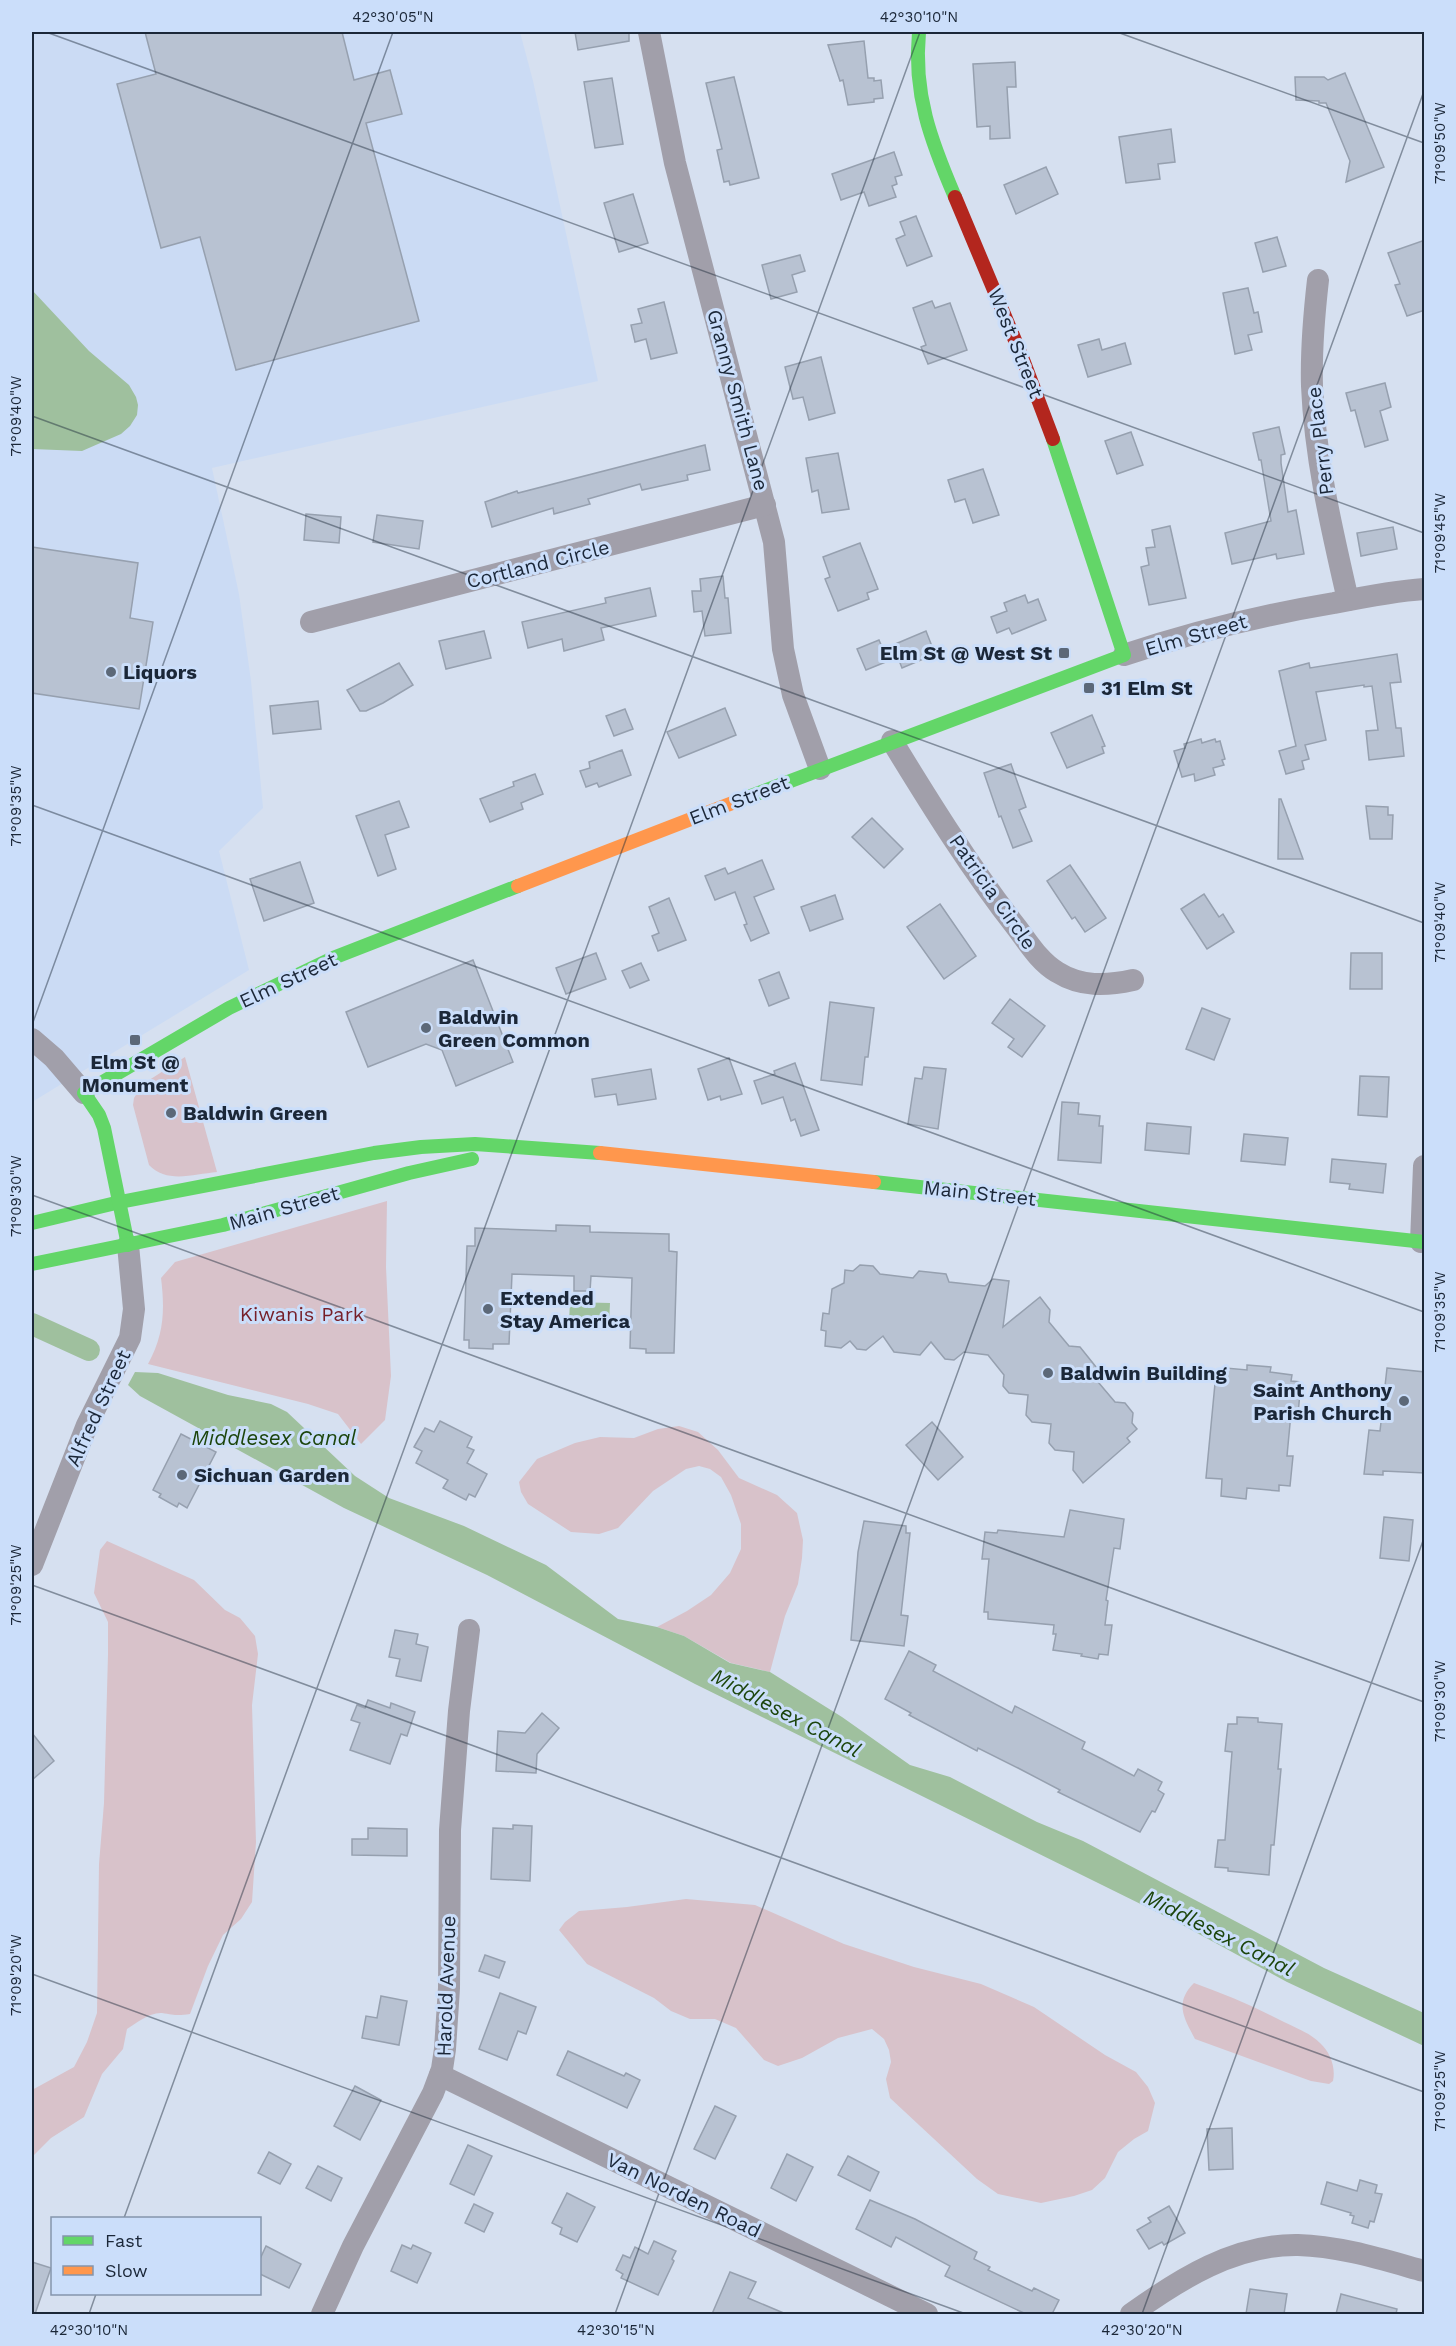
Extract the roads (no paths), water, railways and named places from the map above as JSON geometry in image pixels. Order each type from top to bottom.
[{"type":"street","name":"Granny Smith Lane","points":[[649,32],[675,163],[777,557],[783,649],[793,694],[820,769]]},
{"type":"street","name":"West Street","points":[[919,32],[916,72],[921,101],[934,147],[1029,376],[1060,460],[1124,656]]},
{"type":"street","name":"Perry Place","points":[[1318,280],[1312,347],[1314,423],[1326,502],[1348,600]]},
{"type":"street","name":"Cortland Circle","points":[[311,622],[765,506]]},
{"type":"street","name":"Elm Street","points":[[84,1093],[229,1008],[305,969],[892,741],[1124,656],[1220,626],[1348,600],[1425,589]]},
{"type":"street","name":"Patricia Circle","points":[[892,741],[969,860],[1039,956],[1055,971],[1085,983],[1112,985],[1132,980]]},
{"type":"street","points":[[32,1039],[54,1058],[84,1093],[99,1115],[104,1128],[128,1245]]},
{"type":"street","name":"Main Street","points":[[32,1223],[120,1202],[323,1162],[421,1147],[475,1144],[742,1167],[1423,1242]]},
{"type":"street","name":"Main Street","points":[[32,1264],[222,1225],[409,1173],[464,1161],[535,1150]]},
{"type":"street","points":[[1423,1242],[1425,1166]]},
{"type":"street","name":"Alfred Street","points":[[32,1565],[87,1425],[130,1338],[134,1309],[128,1245]]},
{"type":"street","name":"Harold Avenue","points":[[322,2314],[352,2246],[440,2075],[445,2049],[449,1989],[450,1830],[453,1777],[469,1630]]},
{"type":"street","name":"Van Norden Road","points":[[440,2075],[927,2314]]},
{"type":"street","points":[[1131,2314],[1163,2292],[1204,2269],[1236,2255],[1267,2248],[1298,2245],[1318,2247],[1425,2271]]},
{"type":"water","points":[[32,290],[89,351],[129,385],[136,397],[137,415],[121,434],[82,451],[32,449]]},
{"type":"water","points":[[570,1302],[610,1303],[609,1323],[569,1321]]},
{"type":"water","name":"Middlesex Canal","points":[[135,1372],[158,1373],[228,1395],[271,1404],[287,1412],[355,1476],[389,1498],[464,1526],[546,1565],[618,1619],[657,1627],[684,1636],[730,1663],[770,1672],[842,1717],[910,1765],[950,1777],[1037,1822],[1083,1841],[1324,1968],[1424,2013],[1424,2046],[1287,1982],[1175,1921],[695,1684],[487,1575],[344,1508],[140,1396],[128,1385]]},
{"type":"waterway","name":"Middlesex Canal","points":[[32,1324],[89,1350]]},
{"type":"place","name":"Elm St @ West St","points":[[1064,653]]},
{"type":"place","name":"Liquors","points":[[111,672]]},
{"type":"place","name":"31 Elm St","points":[[1089,688]]},
{"type":"place","name":"Baldwin Green Common","points":[[426,1028]]},
{"type":"place","name":"Elm St @ Monument","points":[[135,1040]]},
{"type":"place","name":"Baldwin Green","points":[[171,1113]]},
{"type":"place","name":"Extended Stay America","points":[[488,1309]]},
{"type":"place","name":"Baldwin Building","points":[[1048,1373]]},
{"type":"place","name":"Saint Anthony Parish Church","points":[[1404,1401]]},
{"type":"place","name":"Sichuan Garden","points":[[182,1475]]},
{"type":"park label","name":"Kiwanis Park","points":[[302,1314]]}]
